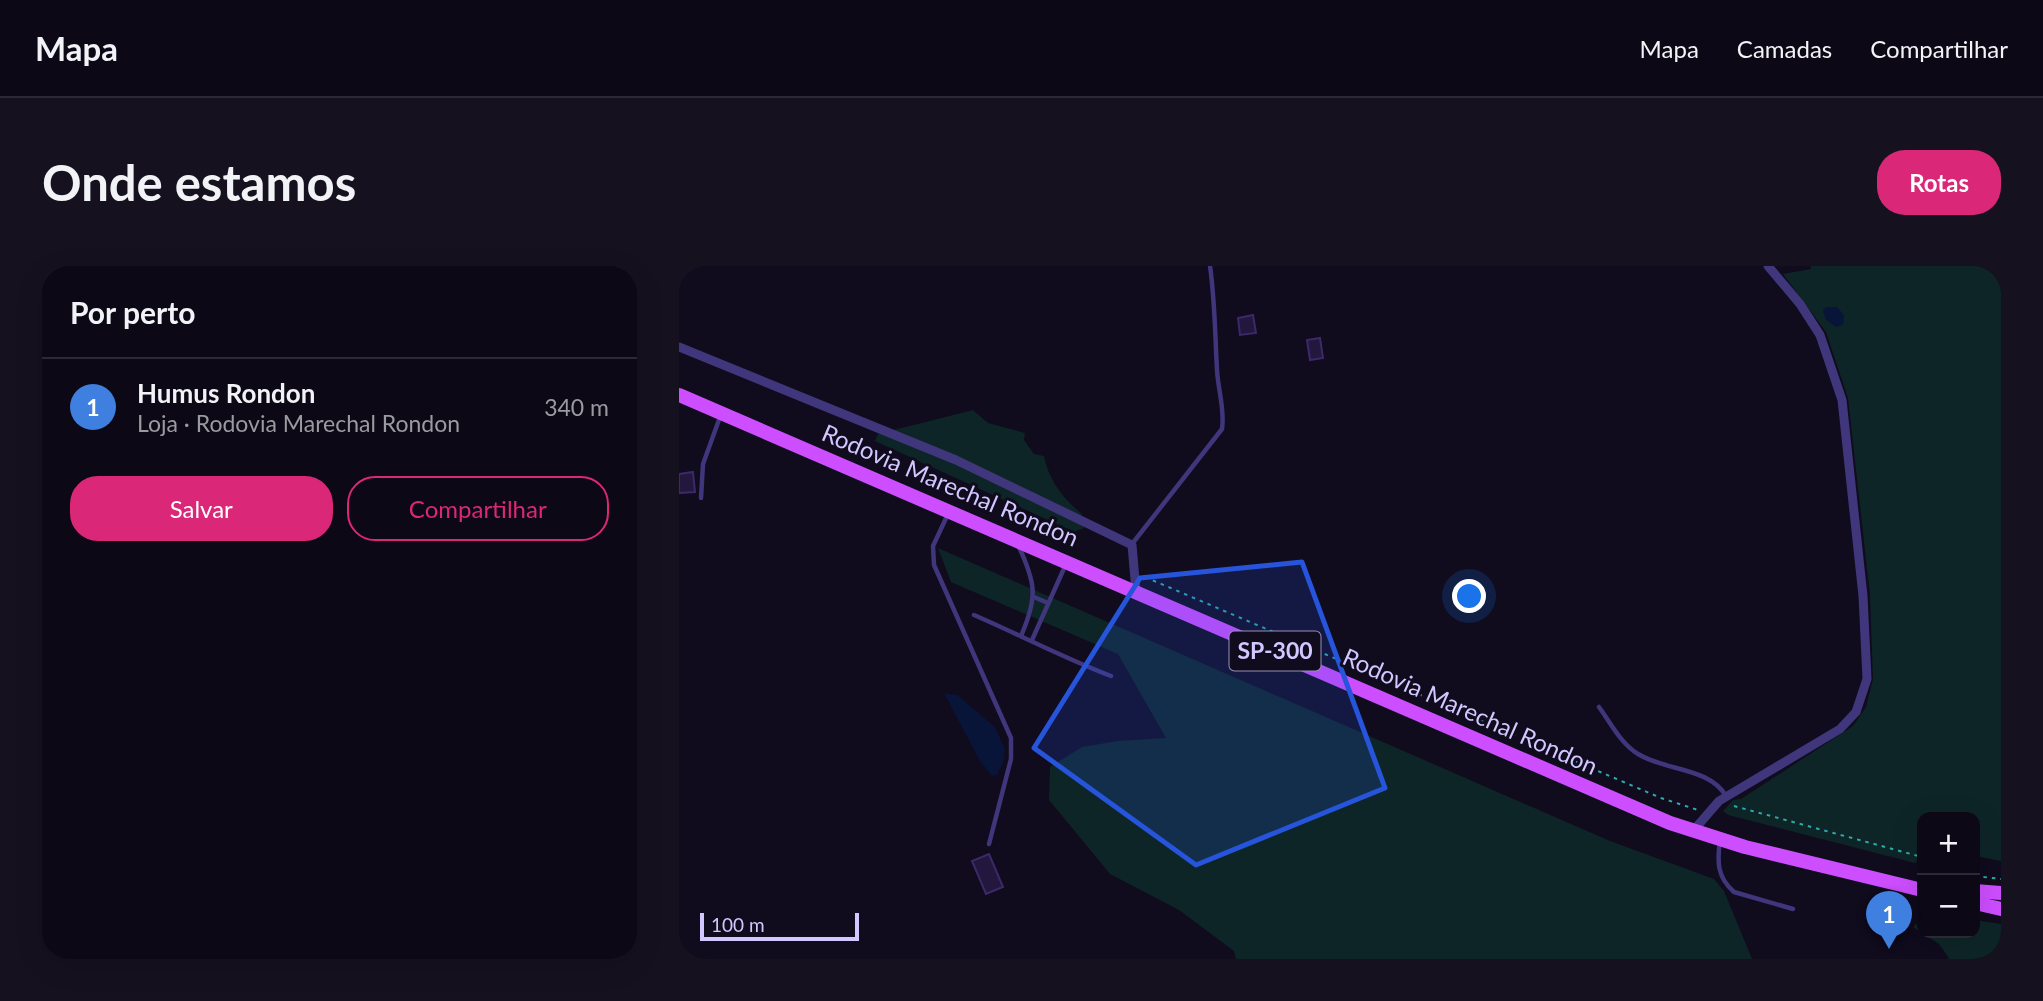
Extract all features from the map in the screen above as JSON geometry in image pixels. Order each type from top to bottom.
[{"type":"main road","name":"Rodovia Marechal Rondon","points":[[679,395],[1693,831],[1917,888]]},
{"type":"main road","points":[[1980,891],[2001,893]]},
{"type":"main road","points":[[1980,904],[2001,909]]},
{"type":"street","points":[[1693,831],[1707,812],[1723,799],[1840,729],[1856,712],[1867,679],[1863,596],[1842,400],[1820,335],[1768,266]]},
{"type":"street","points":[[679,347],[957,460],[1132,545],[1131,565],[1136,591]]},
{"type":"lane","points":[[1132,545],[1222,429],[1218,340],[1210,266]]},
{"type":"lane","points":[[701,498],[703,464],[721,412]]},
{"type":"lane","points":[[950,510],[933,545],[934,565],[1011,738],[1011,759],[989,844]]},
{"type":"lane","points":[[1015,538],[1032,576],[1034,597],[1021,636]]},
{"type":"lane","points":[[1032,640],[1068,561]]},
{"type":"lane","points":[[1034,597],[1048,603]]},
{"type":"lane","points":[[974,615],[1032,640],[1051,653],[1111,677]]},
{"type":"lane","points":[[1599,707],[1638,755],[1712,781],[1723,799]]},
{"type":"lane","points":[[1720,839],[1718,869],[1728,887],[1734,892],[1793,909]]},
{"type":"path","points":[[1131,565],[1159,586],[1661,798],[1707,812]]},
{"type":"path","points":[[1723,799],[1917,856]]},
{"type":"path","points":[[1980,876],[2001,878]]},
{"type":"highlighted area","points":[[1302,562],[1385,788],[1196,865],[1034,748],[1140,578]]},
{"type":"green space","points":[[1811,266],[2001,266],[2001,861],[1980,857],[1980,812],[1917,812],[1915,863],[1728,815],[1723,811],[1733,800],[1741,799],[1853,726],[1866,707],[1873,679],[1870,595],[1848,398],[1826,332],[1783,274],[1811,269]]},
{"type":"green space","points":[[973,410],[988,423],[1025,433],[1024,440],[1034,454],[1044,456],[1049,473],[1058,488],[1082,514],[1084,528],[1074,532],[875,441],[878,434]]},
{"type":"green space","points":[[938,548],[1610,841],[1714,879],[1724,891],[1752,959],[1236,959],[1234,951],[1179,910],[1110,874],[1049,800],[1050,767],[1082,747],[1118,741],[1166,738],[1118,654],[951,582]]},
{"type":"green space","points":[[1980,921],[2001,924],[2001,959],[1947,959],[1949,958],[1939,944],[1930,938],[1980,938]]},
{"type":"water","points":[[1826,307],[1837,307],[1844,315],[1843,325],[1836,327],[1826,320],[1823,310]]},
{"type":"water","points":[[944,693],[957,695],[995,727],[1005,749],[1003,763],[997,775],[992,776],[980,761]]},
{"type":"building","points":[[1253,315],[1256,333],[1240,335],[1238,318]]},
{"type":"building","points":[[1320,338],[1323,358],[1310,360],[1307,340]]},
{"type":"building","points":[[693,472],[695,492],[679,493],[679,474]]},
{"type":"building","points":[[989,854],[1003,887],[986,894],[972,861]]},
{"type":"place","name":"Humus Rondon","points":[[1889,949]]}]
